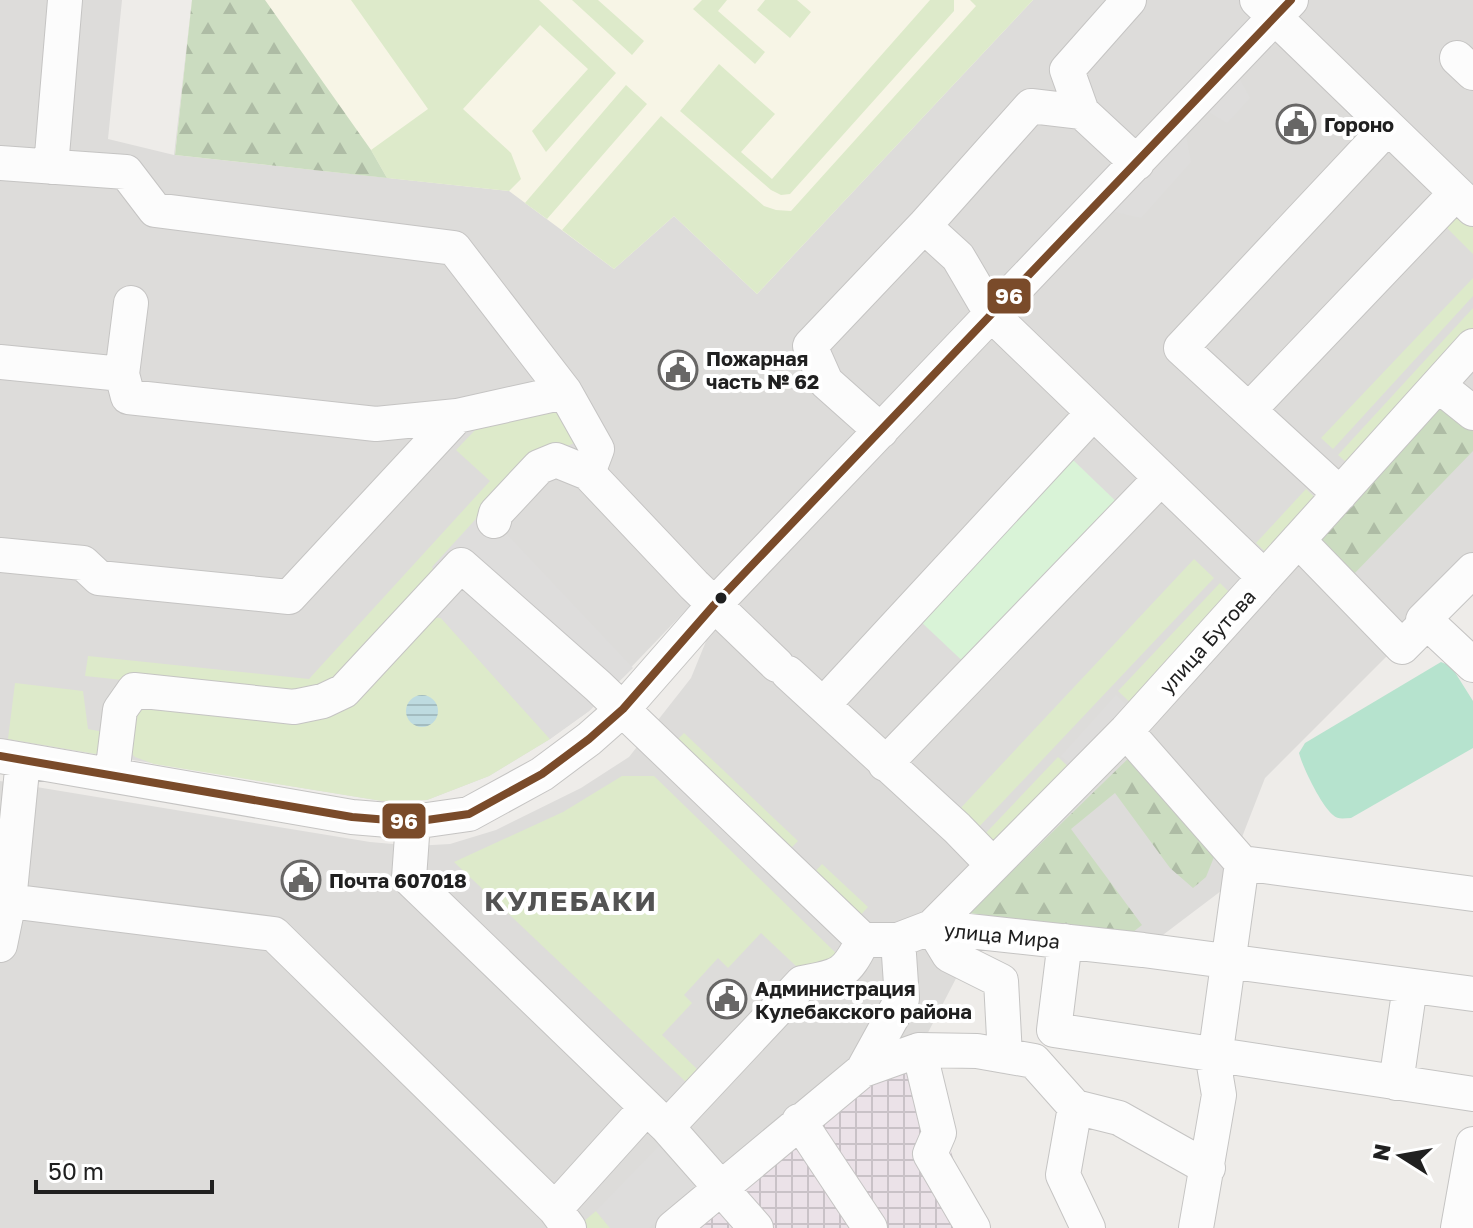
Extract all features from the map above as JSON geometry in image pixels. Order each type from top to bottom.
[{"type":"street","points":[[51,167],[65,0]]},
{"type":"street","points":[[1129,0],[1067,70],[1082,112],[1137,163]]},
{"type":"street","points":[[0,945],[9,901],[12,758],[352,817],[413,822],[469,814],[542,774],[623,709],[714,605],[1137,163],[1274,6],[1388,127],[1465,201],[1249,410]]},
{"type":"street","points":[[881,431],[826,382],[810,346],[924,226],[1031,106],[1082,112]]},
{"type":"street","points":[[1340,494],[1181,348],[1388,127]]},
{"type":"street","points":[[0,163],[126,172],[155,210],[454,248],[565,392],[597,449],[588,473]]},
{"type":"street","points":[[924,226],[958,257],[992,315],[1264,577]]},
{"type":"street","points":[[131,303],[122,374],[128,397],[376,424],[457,416],[565,392]]},
{"type":"street","name":"улица Бутова","points":[[932,927],[1126,731],[1473,346]]},
{"type":"street","points":[[0,362],[122,374]]},
{"type":"street","points":[[1438,385],[1473,413]]},
{"type":"street","points":[[823,705],[1093,413]]},
{"type":"street","points":[[0,555],[83,563],[99,578],[289,597],[457,416]]},
{"type":"street","points":[[494,521],[496,513],[539,467],[556,460],[588,473],[714,605],[957,828],[993,865]]},
{"type":"street","points":[[885,764],[1161,478]]},
{"type":"street","points":[[1298,540],[1402,647],[1427,622]]},
{"type":"street","points":[[9,901],[274,934],[562,1218],[657,1118],[802,983],[825,979],[850,967],[863,940],[623,709],[461,565],[344,691],[323,701],[294,707],[134,690],[120,710],[112,775]]},
{"type":"street","points":[[1473,570],[1423,620],[1473,665]]},
{"type":"street","points":[[1126,731],[1242,863],[1473,894]]},
{"type":"street","points":[[413,822],[409,878],[657,1118],[756,1228]]},
{"type":"street","points":[[1196,1228],[1219,1095],[1214,1065],[1242,863]]},
{"type":"street","points":[[932,927],[949,955],[1001,981],[1005,1056]]},
{"type":"street","name":"улица Мира","points":[[863,940],[898,940],[932,927],[1229,961],[1473,994]]},
{"type":"street","points":[[863,1070],[902,999],[898,940]]},
{"type":"street","points":[[1065,941],[1054,1030],[1473,1094]]},
{"type":"street","points":[[1396,1083],[1410,986]]},
{"type":"street","points":[[919,1050],[939,1133],[930,1154],[973,1228]]},
{"type":"street","points":[[673,1228],[863,1070],[919,1050],[977,1051],[1034,1061],[1075,1107],[1119,1118],[1208,1168]]},
{"type":"street","points":[[1075,1107],[1063,1175],[1088,1228]]},
{"type":"street","points":[[799,1121],[870,1228]]},
{"type":"street","points":[[1458,1228],[1473,1144]]},
{"type":"shaded area","points":[[0,0],[122,0],[108,139],[174,155],[192,0],[1273,0],[589,711],[489,776],[427,800],[382,801],[0,738]]},
{"type":"shaded area","points":[[192,0],[1033,0],[757,294],[674,216],[614,269],[509,191],[175,155]]},
{"type":"shaded area","points":[[1306,0],[1473,0],[1473,570],[1265,778],[1221,891],[1143,950],[980,932],[919,1050],[673,1228],[0,1228],[0,781],[370,842],[415,846],[450,844],[496,830],[581,788],[629,757],[691,678],[722,602]]},
{"type":"shaded area","points":[[1237,74],[1250,98],[1227,123],[1204,109]]},
{"type":"shaded area","points":[[1185,130],[1191,162],[1141,218],[1111,211]]},
{"type":"shaded area","points":[[484,510],[633,668],[589,711],[550,739],[441,618],[429,616],[437,577],[432,567]]},
{"type":"shaded area","points":[[1116,695],[1130,709],[1076,769],[1061,756]]},
{"type":"shaded area","points":[[919,1050],[975,1228],[673,1228]]},
{"type":"shaded area","points":[[659,1146],[696,1187],[649,1228],[610,1228],[596,1211]]},
{"type":"green space","points":[[192,0],[265,0],[371,150],[387,178],[175,155]]},
{"type":"green space","points":[[351,0],[539,0],[616,73],[546,152],[532,131],[588,69],[540,25],[463,109],[511,153],[521,179],[509,191],[387,178],[371,150],[428,109]]},
{"type":"green space","points":[[572,0],[598,0],[644,41],[632,55]]},
{"type":"green space","points":[[702,0],[727,0],[718,11],[765,52],[755,64],[693,9]]},
{"type":"green space","points":[[765,0],[797,0],[811,12],[790,38],[757,10]]},
{"type":"green space","points":[[930,0],[954,0],[954,11],[790,194],[781,195],[771,190],[680,111],[719,64],[775,114],[741,152],[772,179]]},
{"type":"green space","points":[[970,0],[1033,0],[757,294],[674,216],[614,269],[562,230],[661,116],[764,206],[791,211],[976,6]]},
{"type":"green space","points":[[626,85],[647,104],[547,219],[525,203]]},
{"type":"green space","points":[[1457,203],[1473,218],[1473,254],[1441,222]]},
{"type":"green space","points":[[1473,278],[1473,296],[1333,449],[1321,438]]},
{"type":"green space","points":[[1473,308],[1473,338],[1353,468],[1338,455]]},
{"type":"green space","points":[[1437,399],[1473,429],[1473,451],[1352,576],[1312,541]]},
{"type":"green space","points":[[562,407],[581,440],[565,447],[326,690],[291,698],[85,676],[88,656],[309,679],[490,481],[456,450],[478,427]]},
{"type":"green space","points":[[1072,459],[1124,509],[971,669],[919,620]]},
{"type":"green space","points":[[1306,489],[1322,504],[1271,557],[1256,543]]},
{"type":"green space","points":[[1194,559],[1214,578],[976,830],[957,812]]},
{"type":"green space","points":[[1220,583],[1236,599],[1135,707],[1118,691]]},
{"type":"green space","points":[[429,616],[441,618],[550,739],[489,776],[427,800],[382,801],[154,764],[135,757],[126,748],[129,722],[145,705],[305,719]]},
{"type":"green space","points":[[1441,662],[1451,666],[1473,701],[1473,748],[1351,818],[1335,817],[1323,803],[1304,768],[1299,753],[1305,743]]},
{"type":"green space","points":[[15,683],[83,691],[88,729],[109,733],[107,745],[96,754],[8,739]]},
{"type":"green space","points":[[684,733],[798,841],[789,850],[675,742]]},
{"type":"green space","points":[[1137,750],[1218,847],[1206,877],[1193,888],[1170,868],[1115,793],[1071,829],[1142,925],[1133,932],[969,913]]},
{"type":"green space","points":[[1058,757],[1074,772],[998,850],[983,836]]},
{"type":"green space","points":[[622,776],[654,776],[841,958],[815,972],[796,966],[761,933],[728,968],[718,958],[684,995],[692,1003],[662,1035],[698,1070],[686,1082],[454,862],[563,812]]},
{"type":"green space","points":[[822,864],[868,907],[857,919],[811,876]]},
{"type":"green space","points":[[596,1211],[610,1228],[582,1228],[583,1222]]},
{"type":"water","points":[[422,695],[433,700],[438,711],[433,722],[422,727],[411,722],[406,711],[411,700]]},
{"type":"transit line","name":"96","points":[[0,756],[352,817],[413,822],[469,814],[542,774],[623,709],[714,605],[1291,0]]},
{"type":"place","name":"Гороно","points":[[1296,124]]},
{"type":"place","name":"Пожарная часть № 62","points":[[678,370]]},
{"type":"place","name":"Почта 607018","points":[[301,880]]},
{"type":"place","name":"Администрация Кулебакского района","points":[[727,999]]},
{"type":"district","name":"КУЛЕБАКИ","points":[[571,900]]}]
